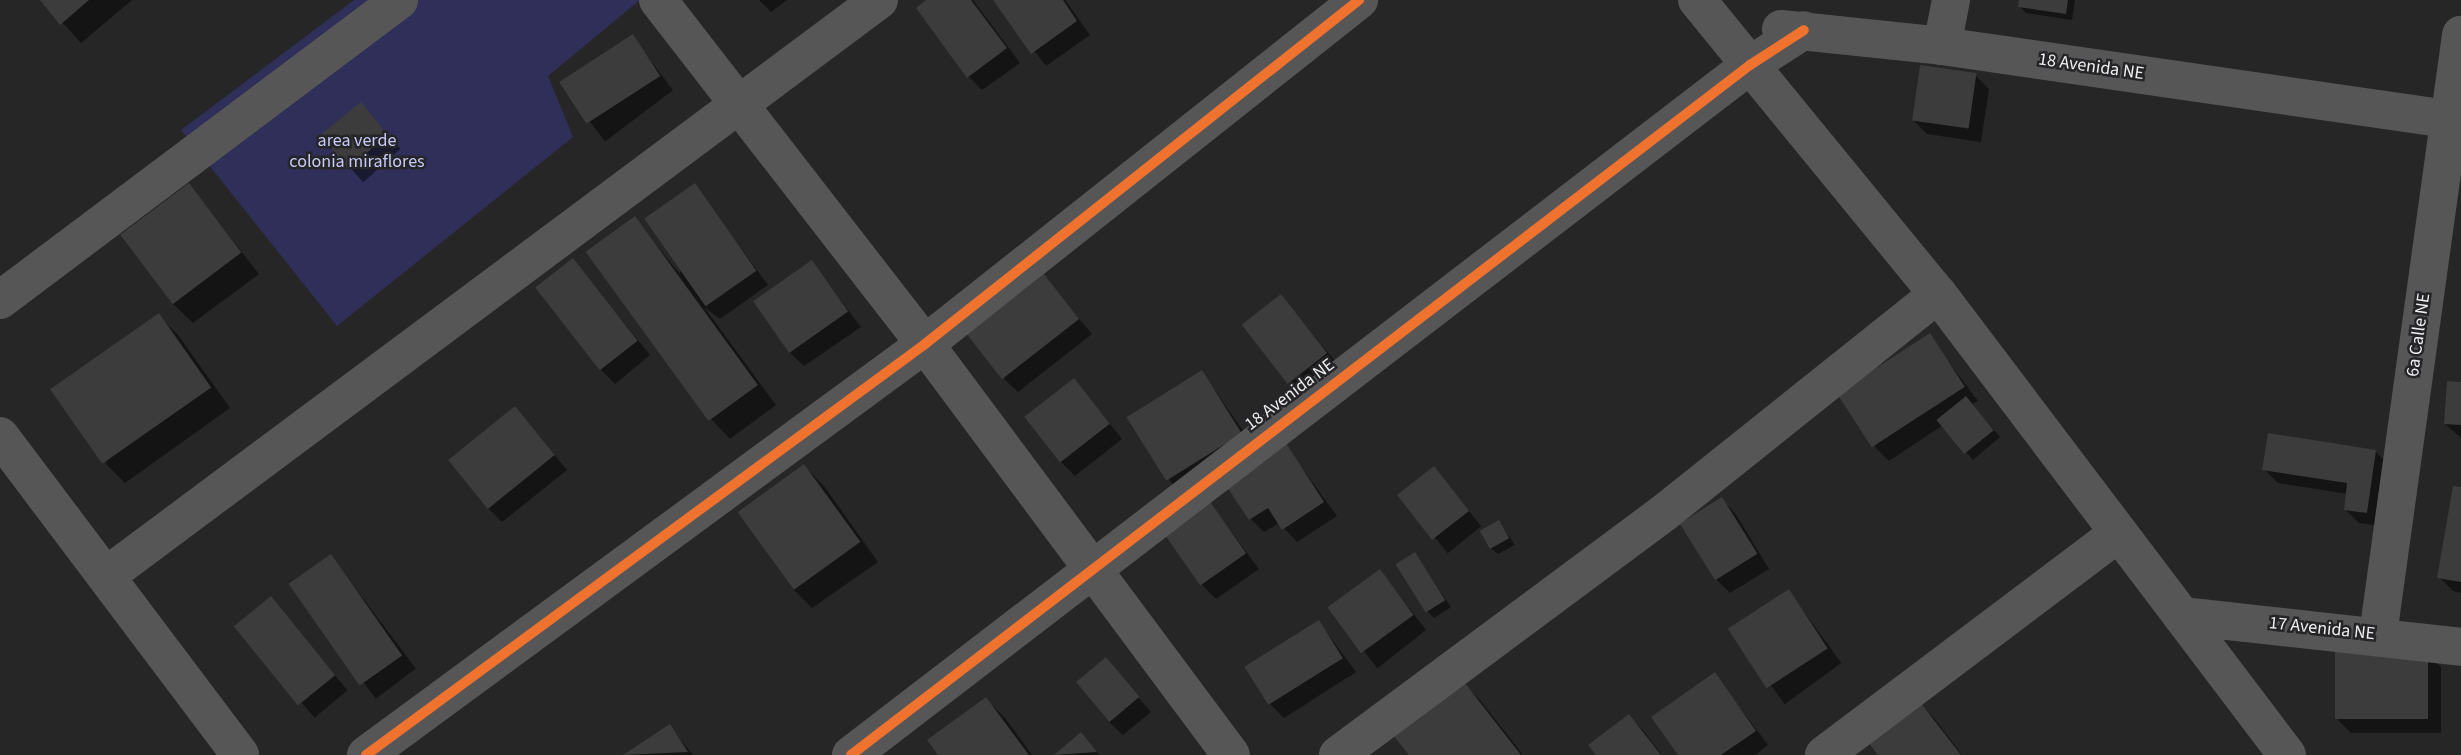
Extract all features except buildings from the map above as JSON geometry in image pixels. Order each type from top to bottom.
[{"type":"street","points":[[0,300],[399,0]]},
{"type":"street","points":[[658,0],[740,102],[925,344],[1231,755]]},
{"type":"street","points":[[106,576],[879,0]]},
{"type":"street","points":[[366,755],[925,344],[1359,0]]},
{"type":"street","points":[[1942,46],[1951,0]]},
{"type":"street","points":[[1708,13],[1938,294],[2287,755]]},
{"type":"street","name":"18 Avenida NE","points":[[1708,13],[1804,30],[1942,46],[2455,120]]},
{"type":"street","name":"18 Avenida NE","points":[[851,755],[1751,65],[1804,30]]},
{"type":"street","name":"6a Calle NE","points":[[2378,635],[2455,120],[2461,35]]},
{"type":"street","points":[[1338,755],[1665,512],[1938,294]]},
{"type":"street","points":[[0,436],[240,755]]},
{"type":"street","points":[[1824,755],[2119,533]]},
{"type":"street","name":"17 Avenida NE","points":[[2182,616],[2378,635],[2461,647]]},
{"type":"green space","name":"area verde colonia miraflores","points":[[354,0],[640,0],[548,76],[573,137],[337,326],[181,130]]},
{"type":"cycle path","points":[[366,755],[925,344],[1359,0]]},
{"type":"cycle path","points":[[851,755],[1750,65],[1804,30]]}]
